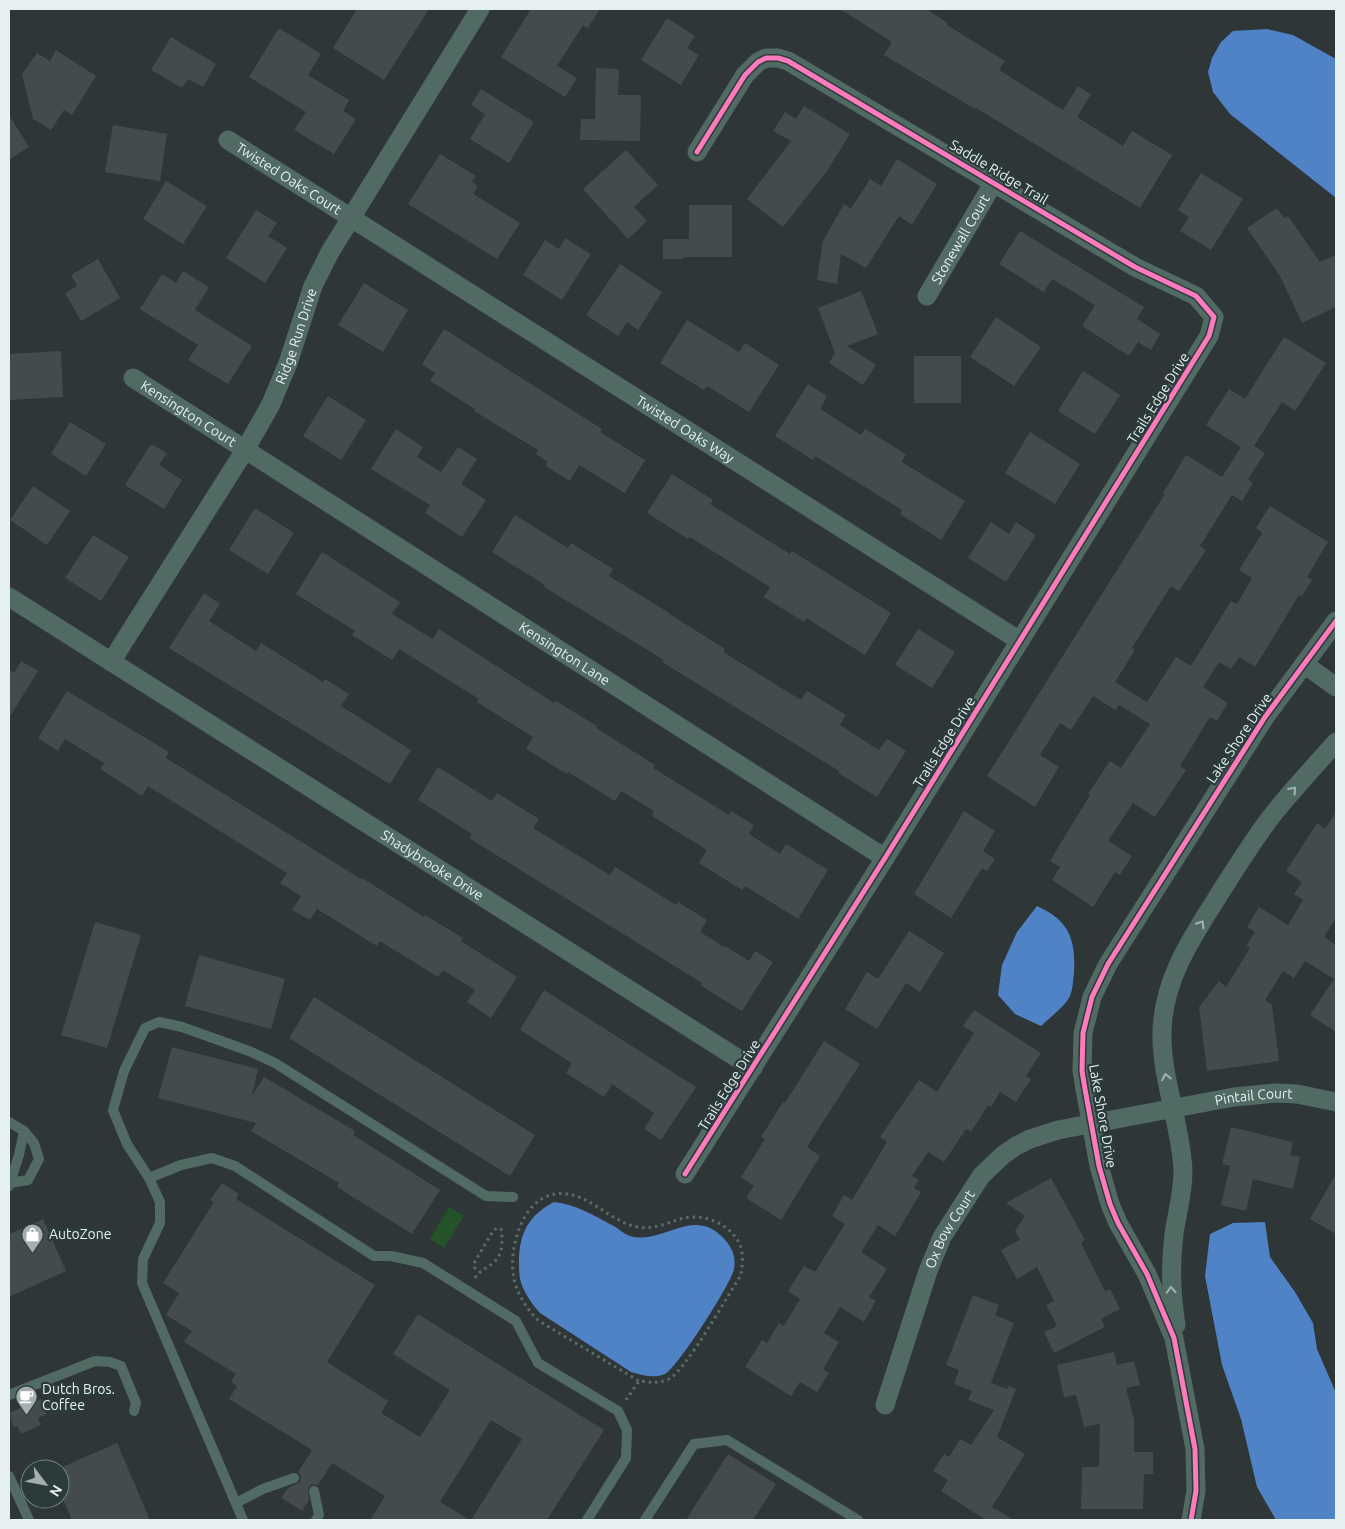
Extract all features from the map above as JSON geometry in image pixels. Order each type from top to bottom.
[{"type":"street","name":"Ridge Run Drive","points":[[111,662],[245,450],[275,396],[288,363],[313,286],[330,252],[480,9]]},
{"type":"street","name":"Saddle Ridge Trail","points":[[697,152],[745,75],[758,62],[766,58],[778,58],[788,61],[1135,267],[1196,296],[1214,317]]},
{"type":"street","name":"Twisted Oaks Court","points":[[228,140],[351,217]]},
{"type":"street","name":"Stonewall Court","points":[[927,296],[994,182]]},
{"type":"street","name":"Twisted Oaks Way","points":[[351,217],[1020,641]]},
{"type":"street","name":"Trails Edge Drive","points":[[685,1174],[885,858],[1209,336],[1214,317]]},
{"type":"street","name":"Kensington Court","points":[[133,378],[245,450]]},
{"type":"street","name":"Kensington Lane","points":[[245,450],[885,858]]},
{"type":"street","name":"Shadybrooke Drive","points":[[9,597],[753,1068]]},
{"type":"street","name":"Lake Shore Drive","points":[[1191,1520],[1196,1491],[1195,1449],[1174,1338],[1147,1274],[1118,1223],[1104,1186],[1082,1070],[1082,1052],[1087,1015],[1099,980],[1244,749],[1265,717],[1336,621]]},
{"type":"street","points":[[1304,664],[1336,687]]},
{"type":"street","name":"Lake Shore Drive","points":[[1174,1338],[1176,1326],[1171,1279],[1172,1256],[1183,1181],[1181,1153],[1165,1068],[1162,1031],[1167,994],[1180,959],[1255,839],[1293,790],[1336,742]]},
{"type":"street","name":"Pintail Court","points":[[1172,1108],[1269,1093],[1297,1094],[1336,1102]]},
{"type":"street","name":"Lake Shore Drive","points":[[1091,1124],[1172,1108]]},
{"type":"street","name":"Ox Bow Court","points":[[885,1404],[935,1254],[951,1222],[981,1176],[1003,1155],[1030,1139],[1058,1130],[1091,1124]]},
{"type":"lane","points":[[243,1520],[142,1283],[143,1259],[160,1223],[160,1202],[149,1178],[127,1144],[112,1110],[124,1071],[145,1028],[159,1022],[182,1026],[250,1051],[275,1063],[486,1196],[514,1197]]},
{"type":"lane","points":[[9,1122],[24,1131],[34,1143],[40,1159],[28,1180],[9,1184]]},
{"type":"lane","points":[[9,1184],[19,1155],[24,1131]]},
{"type":"lane","points":[[149,1178],[181,1164],[212,1158],[236,1166],[374,1256],[391,1256],[423,1263],[516,1321],[538,1363],[618,1411],[626,1430],[626,1458],[587,1520]]},
{"type":"lane","points":[[9,1395],[95,1361],[110,1362],[121,1366],[125,1374],[136,1403],[134,1411]]},
{"type":"lane","points":[[645,1520],[694,1444],[727,1440],[858,1520]]},
{"type":"lane","points":[[9,1476],[29,1520]]},
{"type":"lane","points":[[236,1503],[262,1489],[294,1478]]},
{"type":"lane","points":[[314,1491],[319,1515],[316,1520]]},
{"type":"path","points":[[554,1194],[582,1198],[620,1221],[638,1227],[659,1227],[693,1217],[709,1220],[721,1223],[740,1245],[743,1261],[741,1275],[685,1363],[670,1378],[656,1383],[639,1382],[539,1321],[529,1312],[518,1291],[514,1278],[513,1256],[520,1225],[540,1200],[554,1194]]},
{"type":"path","points":[[474,1279],[480,1271],[498,1259],[502,1246],[501,1229],[497,1228],[493,1231],[474,1262],[475,1268],[480,1271]]},
{"type":"path","points":[[618,1411],[639,1382]]},
{"type":"green space","points":[[449,1207],[464,1216],[444,1248],[430,1239]]},
{"type":"water","points":[[1267,29],[1293,35],[1336,59],[1336,198],[1230,114],[1213,92],[1208,72],[1212,58],[1221,42],[1233,31]]},
{"type":"water","points":[[1037,906],[1048,911],[1063,924],[1071,940],[1074,960],[1073,985],[1069,998],[1041,1026],[1015,1014],[998,995],[1002,965],[1017,932]]},
{"type":"water","points":[[554,1202],[570,1205],[585,1211],[630,1236],[643,1238],[655,1236],[691,1225],[714,1230],[728,1244],[735,1262],[731,1278],[692,1342],[665,1374],[652,1376],[631,1372],[540,1313],[529,1298],[522,1285],[520,1275],[519,1252],[523,1234],[532,1219],[545,1207]]},
{"type":"water","points":[[1265,1222],[1270,1257],[1295,1292],[1313,1323],[1317,1349],[1336,1393],[1336,1520],[1276,1520],[1257,1487],[1241,1419],[1222,1365],[1205,1276],[1210,1234],[1233,1223]]},
{"type":"building","points":[[357,9],[429,9],[384,80],[333,48]]},
{"type":"building","points":[[531,9],[600,9],[588,28],[583,25],[557,66],[577,78],[565,97],[501,57]]},
{"type":"building","points":[[840,9],[926,9],[948,23],[947,25],[1005,61],[999,70],[1063,110],[1078,86],[1091,94],[1077,117],[1123,146],[1132,131],[1172,155],[1140,208],[976,108],[884,55],[892,42]]},
{"type":"building","points":[[667,18],[695,36],[687,48],[699,55],[681,85],[641,60]]},
{"type":"building","points":[[279,28],[321,54],[308,75],[349,100],[343,111],[356,119],[334,154],[294,130],[306,112],[249,77]]},
{"type":"building","points":[[171,37],[216,64],[203,87],[188,79],[182,88],[151,70]]},
{"type":"building","points":[[56,50],[96,76],[72,115],[64,110],[51,130],[33,119],[22,74],[37,53],[50,61]]},
{"type":"building","points":[[596,68],[619,69],[618,95],[641,95],[640,141],[580,140],[581,119],[595,119]]},
{"type":"building","points":[[481,89],[534,122],[509,163],[470,139],[485,114],[471,105]]},
{"type":"building","points":[[804,106],[850,134],[827,171],[783,227],[747,199],[791,141],[773,131],[785,112],[796,119]]},
{"type":"building","points":[[9,115],[29,147],[9,160]]},
{"type":"building","points":[[113,125],[167,134],[160,181],[105,172]]},
{"type":"building","points":[[626,150],[658,185],[634,207],[647,221],[628,239],[583,189]]},
{"type":"building","points":[[440,154],[476,176],[472,182],[478,186],[473,194],[520,223],[497,259],[408,204]]},
{"type":"building","points":[[897,159],[937,184],[912,225],[899,216],[866,268],[841,254],[837,284],[817,280],[823,241],[844,204],[851,209],[870,179],[881,186]]},
{"type":"building","points":[[1201,173],[1243,199],[1211,250],[1180,231],[1189,217],[1178,210]]},
{"type":"building","points":[[166,181],[207,206],[183,244],[143,219]]},
{"type":"building","points":[[689,205],[732,205],[732,257],[663,259],[663,239],[689,239]]},
{"type":"building","points":[[1277,208],[1284,218],[1288,216],[1320,262],[1336,255],[1336,307],[1302,323],[1280,276],[1247,228]]},
{"type":"building","points":[[256,210],[277,223],[268,236],[287,248],[265,283],[226,258]]},
{"type":"building","points":[[1020,231],[1144,307],[1137,319],[1160,334],[1151,350],[1138,342],[1129,356],[1082,326],[1095,305],[1052,279],[1044,292],[999,264]]},
{"type":"building","points":[[565,238],[591,254],[562,300],[523,275],[545,240],[559,249]]},
{"type":"building","points":[[98,259],[120,298],[81,321],[65,293],[77,286],[71,275]]},
{"type":"building","points":[[620,264],[662,292],[638,330],[627,322],[618,336],[586,315]]},
{"type":"building","points":[[183,271],[209,287],[195,310],[252,346],[228,384],[188,360],[198,345],[140,309],[162,274],[176,283]]},
{"type":"building","points":[[364,283],[408,310],[383,352],[338,325]]},
{"type":"building","points":[[861,291],[878,334],[847,346],[876,365],[863,385],[829,363],[835,353],[818,308]]},
{"type":"building","points":[[996,317],[1041,347],[1014,386],[970,357]]},
{"type":"building","points":[[687,320],[739,352],[745,343],[779,365],[749,412],[707,386],[704,390],[660,363]]},
{"type":"building","points":[[444,329],[602,429],[600,432],[645,460],[625,493],[579,465],[570,481],[545,466],[548,462],[536,454],[538,450],[474,411],[475,409],[430,381],[435,373],[422,364]]},
{"type":"building","points":[[1284,337],[1326,363],[1295,411],[1282,402],[1254,446],[1265,453],[1248,479],[1253,483],[1242,501],[1232,495],[1200,546],[1206,550],[1179,591],[1171,586],[1132,648],[1135,650],[1115,682],[1147,702],[1176,657],[1191,666],[1231,601],[1237,604],[1252,578],[1239,570],[1262,533],[1256,528],[1270,506],[1328,542],[1307,577],[1312,580],[1302,596],[1299,595],[1255,667],[1239,657],[1231,669],[1219,662],[1203,687],[1228,703],[1217,721],[1210,717],[1180,766],[1186,770],[1155,817],[1133,803],[1108,841],[1132,856],[1120,875],[1115,872],[1093,907],[1052,880],[1060,867],[1050,861],[1090,795],[1088,794],[1110,761],[1121,768],[1150,724],[1119,705],[1115,710],[1093,696],[1071,730],[1060,723],[1040,755],[1059,767],[1035,807],[987,776],[1165,494],[1163,493],[1186,455],[1222,477],[1241,447],[1206,425],[1229,389],[1245,399]]},
{"type":"building","points":[[61,351],[63,397],[9,400],[9,354]]},
{"type":"building","points":[[914,356],[961,356],[961,403],[914,403]]},
{"type":"building","points":[[1083,371],[1120,395],[1095,434],[1058,411]]},
{"type":"building","points":[[808,384],[827,396],[820,409],[861,435],[865,429],[906,454],[902,462],[965,501],[941,540],[900,514],[902,510],[815,456],[813,460],[775,436]]},
{"type":"building","points":[[328,396],[366,420],[341,460],[303,436]]},
{"type":"building","points":[[70,422],[106,444],[86,476],[51,454]]},
{"type":"building","points":[[396,429],[423,447],[417,457],[441,472],[458,447],[477,459],[461,484],[486,500],[462,537],[425,513],[430,505],[371,469]]},
{"type":"building","points":[[1030,432],[1080,464],[1055,504],[1005,473]]},
{"type":"building","points":[[151,444],[167,453],[159,465],[182,480],[164,509],[125,485]]},
{"type":"building","points":[[672,474],[713,500],[710,504],[790,554],[792,551],[891,613],[865,655],[806,618],[804,622],[764,597],[770,587],[690,537],[688,539],[647,513]]},
{"type":"building","points":[[33,486],[70,511],[47,545],[10,520]]},
{"type":"building","points":[[255,508],[294,533],[268,574],[229,550]]},
{"type":"building","points":[[515,515],[568,548],[571,543],[613,569],[609,576],[725,649],[723,652],[801,700],[807,691],[846,715],[840,725],[879,750],[887,739],[906,751],[877,797],[838,773],[839,771],[662,662],[664,660],[544,587],[545,585],[492,552]]},
{"type":"building","points":[[991,522],[1009,534],[1016,522],[1036,535],[1006,582],[968,558]]},
{"type":"building","points":[[93,535],[129,557],[101,601],[65,578]]},
{"type":"building","points":[[322,552],[400,602],[392,614],[433,639],[439,629],[554,703],[556,701],[597,726],[596,728],[655,765],[653,768],[729,815],[731,811],[754,825],[749,834],[780,854],[786,844],[828,870],[798,919],[745,886],[742,890],[699,863],[707,850],[652,816],[654,811],[621,791],[615,801],[568,772],[567,774],[526,749],[533,737],[477,702],[479,699],[399,649],[392,660],[352,635],[355,631],[296,594]]},
{"type":"building","points":[[204,593],[220,604],[209,621],[256,651],[261,643],[323,682],[325,679],[349,694],[341,706],[411,750],[390,784],[169,648]]},
{"type":"building","points":[[918,629],[955,652],[932,688],[895,665]]},
{"type":"building","points":[[21,661],[38,671],[9,718],[9,670],[14,673]]},
{"type":"building","points":[[67,691],[169,752],[166,758],[361,879],[463,938],[461,941],[517,977],[491,1018],[467,1002],[475,990],[443,970],[438,977],[380,941],[377,946],[317,909],[310,920],[292,910],[301,896],[280,883],[287,873],[148,786],[142,796],[100,769],[104,763],[65,739],[58,751],[38,738]]},
{"type":"building","points":[[438,767],[492,801],[497,793],[539,819],[533,828],[610,875],[615,867],[676,905],[678,902],[707,920],[700,932],[724,947],[749,961],[755,951],[773,962],[742,1011],[701,986],[702,983],[469,838],[472,834],[418,800]]},
{"type":"building","points":[[964,811],[995,831],[983,851],[995,859],[987,871],[982,868],[951,918],[914,894]]},
{"type":"building","points":[[1336,812],[1336,918],[1324,937],[1336,945],[1336,1032],[1310,1015],[1334,979],[1305,961],[1294,978],[1283,971],[1265,1000],[1272,1005],[1279,1061],[1207,1071],[1199,1007],[1219,981],[1226,987],[1250,948],[1246,946],[1255,932],[1247,927],[1259,907],[1288,925],[1303,900],[1294,894],[1302,882],[1286,871],[1317,823],[1325,829]]},
{"type":"building","points":[[95,922],[141,935],[107,1048],[61,1035]]},
{"type":"building","points":[[909,931],[944,953],[920,992],[906,983],[877,1029],[845,1009],[867,972],[878,979]]},
{"type":"building","points":[[199,955],[285,979],[271,1029],[185,1006]]},
{"type":"building","points":[[544,990],[696,1087],[661,1140],[644,1129],[654,1113],[612,1084],[604,1097],[566,1073],[572,1063],[520,1030]]},
{"type":"building","points":[[314,997],[535,1135],[510,1176],[289,1038]]},
{"type":"building","points":[[974,1010],[1041,1053],[1026,1076],[1031,1079],[1016,1102],[1000,1092],[991,1107],[988,1105],[971,1132],[966,1129],[944,1162],[928,1152],[912,1176],[919,1180],[914,1188],[921,1192],[895,1236],[878,1225],[861,1252],[887,1269],[869,1297],[876,1301],[864,1322],[840,1307],[824,1333],[839,1342],[823,1369],[829,1373],[817,1392],[800,1382],[791,1396],[745,1367],[762,1340],[767,1343],[779,1323],[784,1326],[800,1299],[788,1291],[804,1266],[815,1272],[845,1224],[832,1216],[844,1195],[852,1200],[887,1142],[880,1137],[919,1080],[937,1092],[974,1033],[963,1026]]},
{"type":"building","points":[[824,1041],[860,1064],[807,1147],[820,1156],[781,1220],[746,1198],[754,1186],[741,1177],[765,1139],[761,1137]]},
{"type":"building","points":[[172,1047],[258,1069],[252,1096],[264,1077],[355,1131],[353,1135],[440,1190],[412,1234],[337,1187],[339,1183],[251,1131],[256,1123],[158,1098]]},
{"type":"building","points":[[1231,1127],[1293,1142],[1290,1155],[1300,1157],[1293,1189],[1253,1179],[1246,1211],[1221,1205],[1230,1166],[1222,1164]]},
{"type":"building","points":[[1336,1174],[1336,1234],[1310,1219]]},
{"type":"building","points":[[1051,1178],[1085,1240],[1081,1243],[1105,1291],[1110,1289],[1120,1309],[1101,1319],[1105,1327],[1054,1353],[1044,1332],[1057,1326],[1046,1305],[1054,1301],[1037,1267],[1017,1279],[1001,1250],[1020,1240],[1015,1231],[1025,1216],[1006,1203]]},
{"type":"building","points":[[222,1183],[239,1194],[236,1199],[375,1285],[327,1362],[388,1401],[381,1413],[420,1437],[450,1390],[393,1354],[418,1314],[604,1430],[547,1520],[471,1520],[522,1439],[491,1420],[440,1502],[470,1520],[370,1520],[385,1496],[332,1463],[318,1485],[312,1484],[308,1488],[309,1500],[302,1511],[281,1498],[288,1488],[300,1482],[301,1476],[298,1472],[312,1450],[229,1399],[237,1386],[231,1382],[236,1374],[184,1342],[192,1331],[166,1315],[179,1293],[163,1283],[214,1202],[210,1200]]},
{"type":"building","name":"AutoZone","points":[[43,1219],[66,1271],[9,1297],[9,1234]]},
{"type":"building","points":[[973,1295],[999,1305],[995,1315],[1014,1323],[991,1383],[1007,1389],[1009,1386],[1016,1389],[997,1437],[1025,1454],[992,1507],[1014,1520],[986,1520],[941,1491],[948,1480],[933,1471],[944,1454],[949,1457],[960,1439],[971,1445],[994,1410],[968,1400],[972,1391],[954,1384],[959,1370],[946,1365]]},
{"type":"building","points":[[1114,1352],[1117,1365],[1134,1361],[1140,1385],[1126,1388],[1134,1420],[1134,1452],[1153,1452],[1153,1474],[1144,1474],[1143,1509],[1081,1509],[1082,1467],[1099,1467],[1100,1424],[1084,1427],[1076,1395],[1064,1397],[1057,1365]]},
{"type":"building","name":"Dutch Bros. Coffee","points":[[41,1399],[47,1414],[38,1418],[41,1425],[21,1434],[17,1426],[14,1428],[9,1413]]},
{"type":"building","points":[[117,1443],[150,1520],[72,1520],[67,1509],[70,1509],[70,1464]]},
{"type":"building","points":[[728,1454],[776,1484],[753,1520],[686,1520]]},
{"type":"cycle path","points":[[685,1174],[885,858],[1209,336],[1214,317],[1196,296],[1135,267],[788,61],[778,58],[766,58],[758,62],[745,75],[697,152]]},
{"type":"cycle path","points":[[1191,1520],[1196,1491],[1195,1449],[1174,1338],[1147,1274],[1118,1223],[1110,1204],[1099,1166],[1082,1071],[1083,1033],[1092,997],[1108,964],[1265,717],[1336,621]]},
{"type":"place","name":"AutoZone","points":[[33,1253]]},
{"type":"place","name":"Dutch Bros. Coffee","points":[[26,1416]]}]
